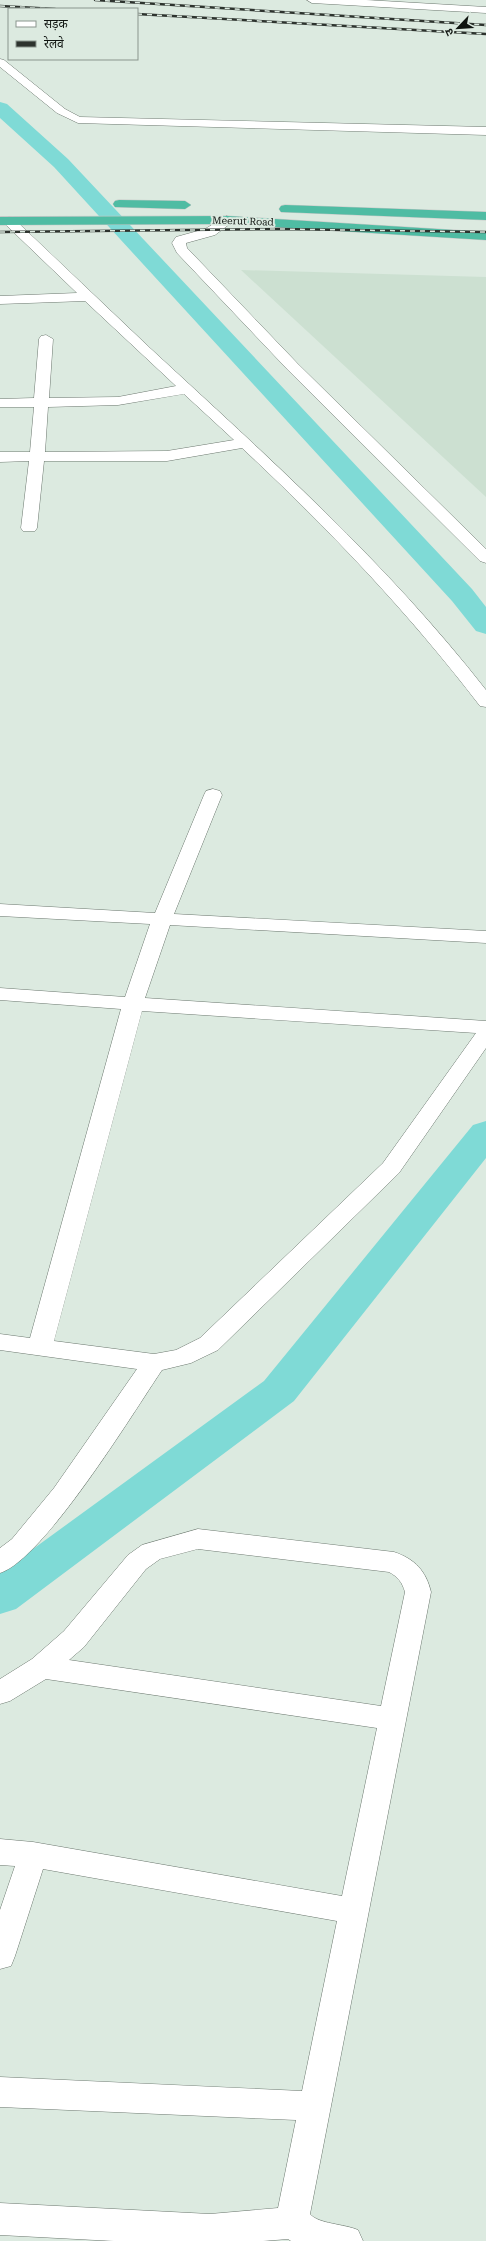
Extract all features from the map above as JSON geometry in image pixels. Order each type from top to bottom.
[{"type":"highway","name":"Meerut Road","points":[[105,205],[152,204],[200,206]]},
{"type":"highway","name":"Meerut Road","points":[[271,208],[486,216]]},
{"type":"highway","name":"Meerut Road","points":[[4,221],[148,219],[227,220],[486,236]]},
{"type":"street","points":[[312,0],[486,10]]},
{"type":"street","points":[[0,62],[61,110],[78,120],[486,131]]},
{"type":"street","points":[[227,220],[210,232],[181,240],[178,244],[293,367],[486,558]]},
{"type":"street","points":[[4,221],[89,297],[246,443],[373,568],[454,659],[486,702]]},
{"type":"street","points":[[0,300],[89,297]]},
{"type":"street","points":[[29,528],[42,402],[46,339]]},
{"type":"street","points":[[0,403],[118,401],[186,388]]},
{"type":"street","points":[[0,457],[167,456],[246,443]]},
{"type":"street","points":[[40,1347],[133,1004],[162,918],[213,795]]},
{"type":"street","points":[[0,910],[486,937]]},
{"type":"street","points":[[0,994],[312,1017],[486,1027]]},
{"type":"street","points":[[0,1342],[154,1363],[182,1357],[209,1344],[392,1168],[486,1033]]},
{"type":"street","points":[[0,1563],[21,1546],[63,1495],[154,1363]]},
{"type":"street","points":[[0,1693],[42,1667],[74,1639],[136,1562],[151,1552],[162,1548],[198,1539],[394,1562],[408,1569],[414,1578],[418,1592],[293,2214],[294,2222],[308,2233],[346,2241]]},
{"type":"street","points":[[42,1667],[392,1719]]},
{"type":"street","points":[[0,1852],[33,1856],[353,1911]]},
{"type":"street","points":[[0,1956],[33,1856]]},
{"type":"street","points":[[0,2092],[315,2106]]},
{"type":"street","points":[[0,2219],[210,2230],[294,2222]]},
{"type":"shaded area","points":[[241,270],[486,277],[486,497]]},
{"type":"waterway","points":[[0,108],[61,163],[462,595],[486,625]]},
{"type":"waterway","points":[[0,1597],[279,1391],[486,1133]]},
{"type":"railway","points":[[95,0],[486,25]]},
{"type":"railway","points":[[0,6],[37,8]]},
{"type":"railway","points":[[138,14],[486,34]]},
{"type":"railway","points":[[0,232],[278,229],[486,232]]}]
